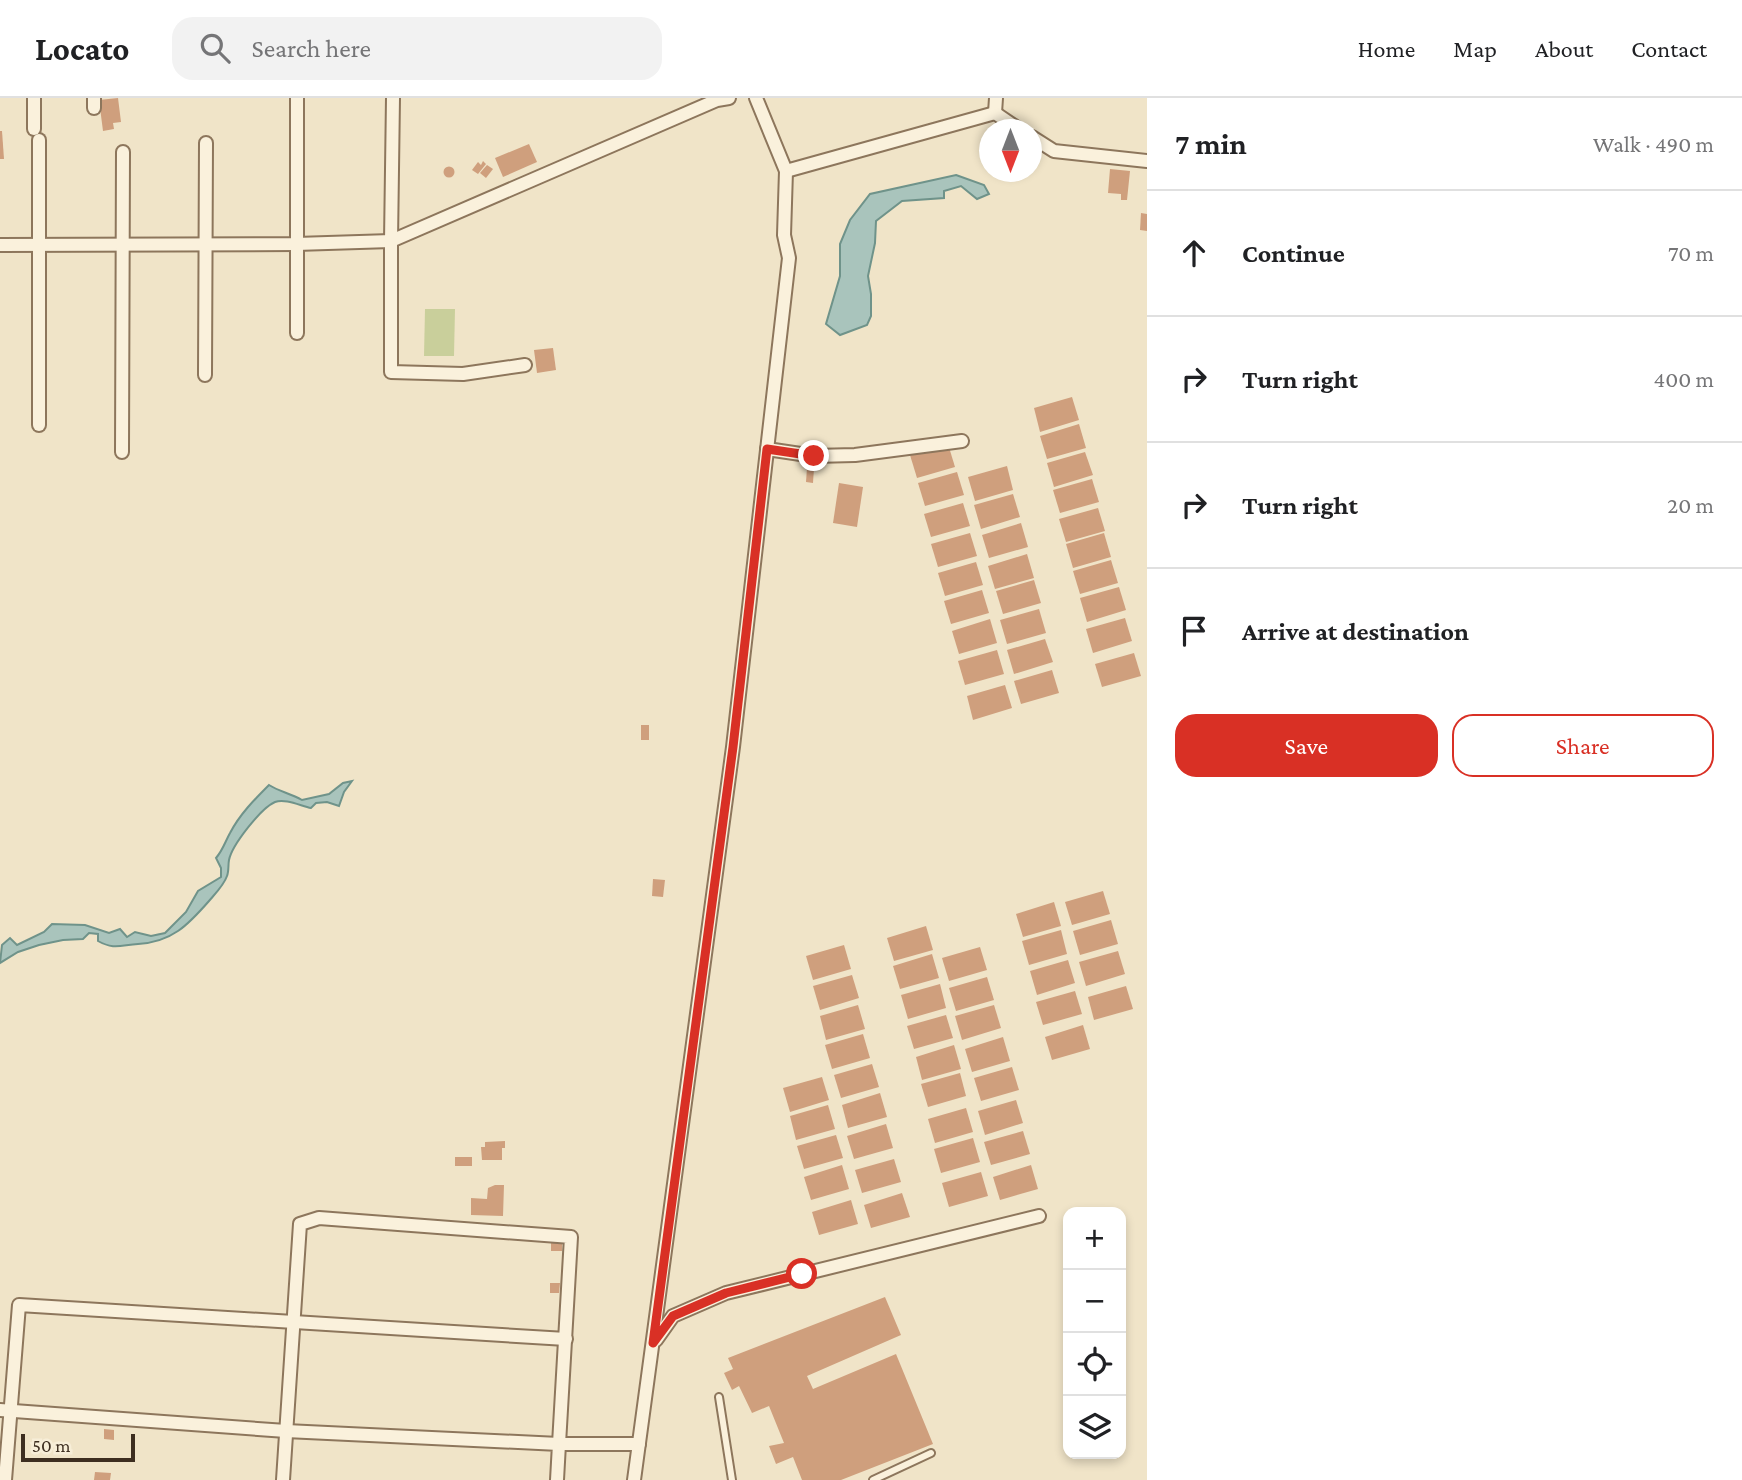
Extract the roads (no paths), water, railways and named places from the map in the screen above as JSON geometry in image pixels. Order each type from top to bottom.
[{"type":"street","points":[[34,98],[39,245],[38,425]]},
{"type":"street","points":[[297,98],[297,333]]},
{"type":"street","points":[[393,98],[391,372],[463,374],[525,365]]},
{"type":"street","points":[[0,245],[391,241],[717,100],[729,98]]},
{"type":"street","points":[[634,1480],[733,747],[789,258],[784,235],[786,171],[756,98]]},
{"type":"street","points":[[995,113],[996,98]]},
{"type":"street","points":[[786,171],[995,113],[1004,119]]},
{"type":"street","points":[[205,375],[206,142]]},
{"type":"street","points":[[1042,144],[1054,151],[1147,161]]},
{"type":"street","points":[[122,452],[123,152]]},
{"type":"street","points":[[767,449],[814,456],[855,455],[962,441]]},
{"type":"street","points":[[653,1343],[673,1316],[726,1293],[1039,1216]]},
{"type":"street","points":[[283,1480],[300,1224],[318,1218],[571,1237],[557,1480]]},
{"type":"street","points":[[5,1480],[4,1411],[19,1305],[566,1339]]},
{"type":"street","points":[[4,1411],[286,1431],[559,1444],[639,1444]]},
{"type":"lane","points":[[719,1396],[732,1480]]},
{"type":"lane","points":[[873,1480],[931,1453]]},
{"type":"water","points":[[956,175],[984,185],[989,194],[977,199],[961,186],[944,191],[944,198],[902,201],[876,221],[875,243],[868,276],[871,316],[867,325],[840,335],[826,324],[840,276],[840,244],[850,220],[870,194]]},
{"type":"water","points":[[352,781],[339,806],[327,802],[316,803],[311,808],[283,801],[269,806],[235,845],[224,883],[194,918],[170,936],[150,943],[113,946],[98,941],[98,934],[89,933],[83,939],[63,940],[18,952],[0,963],[2,945],[10,938],[17,945],[44,932],[52,924],[85,925],[109,933],[120,929],[127,937],[135,932],[151,936],[165,933],[186,912],[198,891],[221,877],[221,868],[216,858],[238,820],[269,785],[302,800],[329,794],[343,783]]}]
